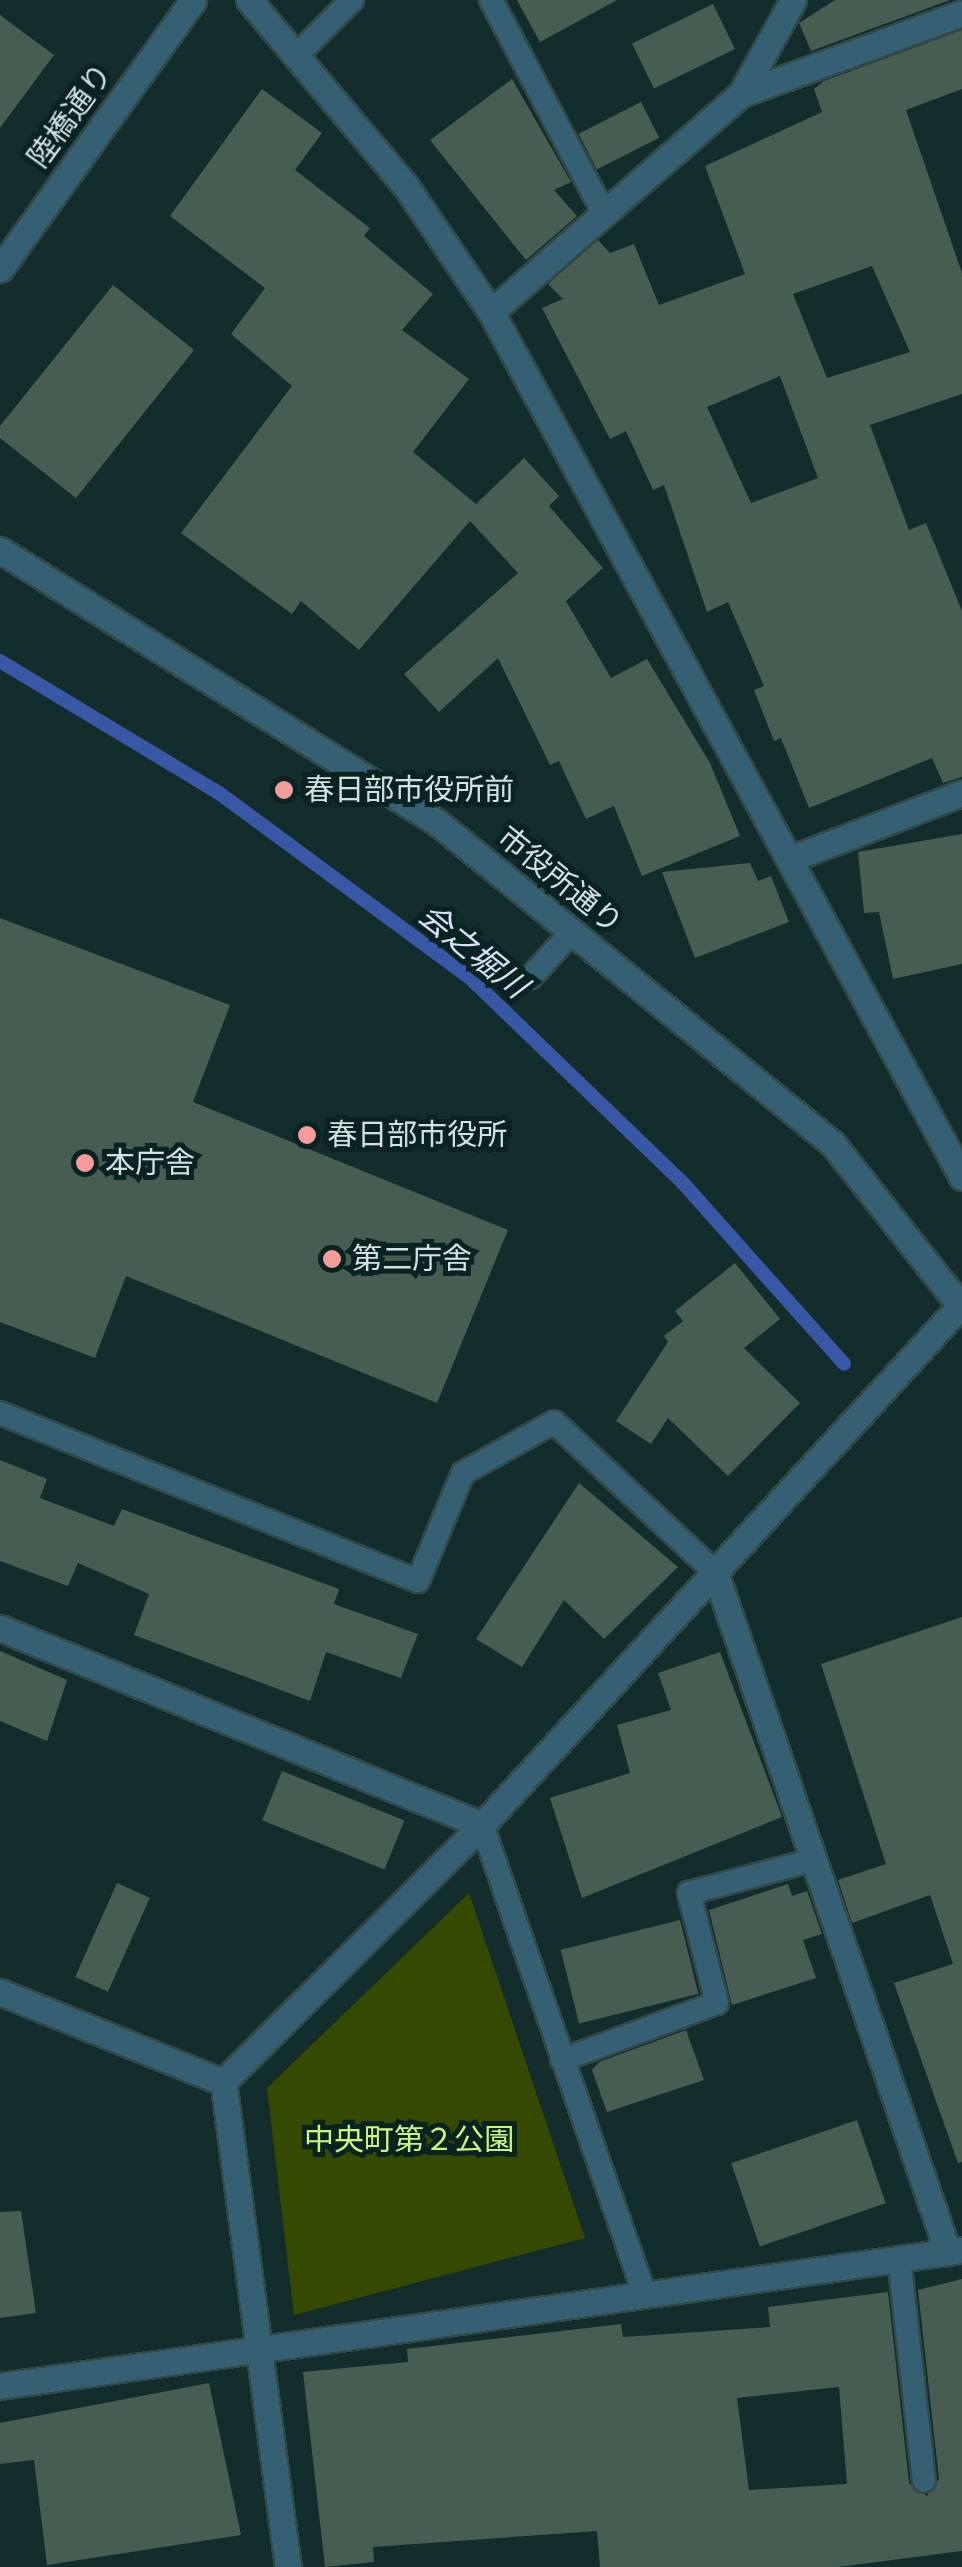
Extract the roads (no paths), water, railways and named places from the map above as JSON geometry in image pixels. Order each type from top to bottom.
[{"type":"street","name":"陸橋通り","points":[[0,270],[193,0]]},
{"type":"street","points":[[249,0],[405,186],[491,312],[962,1177]]},
{"type":"street","points":[[491,312],[741,94],[793,0]]},
{"type":"street","points":[[741,94],[962,13]]},
{"type":"street","name":"市役所通り","points":[[0,550],[313,737],[572,932],[834,1144],[962,1306]]},
{"type":"street","points":[[790,859],[962,793]]},
{"type":"street","points":[[223,2082],[482,1825],[962,1306]]},
{"type":"street","points":[[0,2386],[955,2251],[813,1860],[715,1572]]},
{"type":"street","points":[[0,1628],[482,1825]]},
{"type":"street","points":[[0,1992],[223,2082]]},
{"type":"street","points":[[223,2082],[288,2567]]},
{"type":"lane","points":[[298,55],[352,0]]},
{"type":"lane","points":[[491,0],[604,213]]},
{"type":"lane","points":[[531,977],[572,932]]},
{"type":"lane","points":[[0,1412],[418,1581],[462,1473],[554,1422],[715,1572]]},
{"type":"lane","points":[[482,1825],[644,2294]]},
{"type":"lane","points":[[562,2060],[717,2003],[689,1892],[813,1860]]},
{"type":"lane","points":[[899,2258],[924,2481]]},
{"type":"waterway","name":"会之堀川","points":[[0,661],[219,793],[470,978],[683,1183],[844,1364]]},
{"type":"place","name":"春日部市役所前","points":[[284,790]]},
{"type":"place","name":"春日部市役所","points":[[307,1135]]},
{"type":"place","name":"本庁舎","points":[[85,1163]]},
{"type":"place","name":"第二庁舎","points":[[332,1259]]},
{"type":"park label","name":"中央町第２公園","points":[[409,2140]]}]
